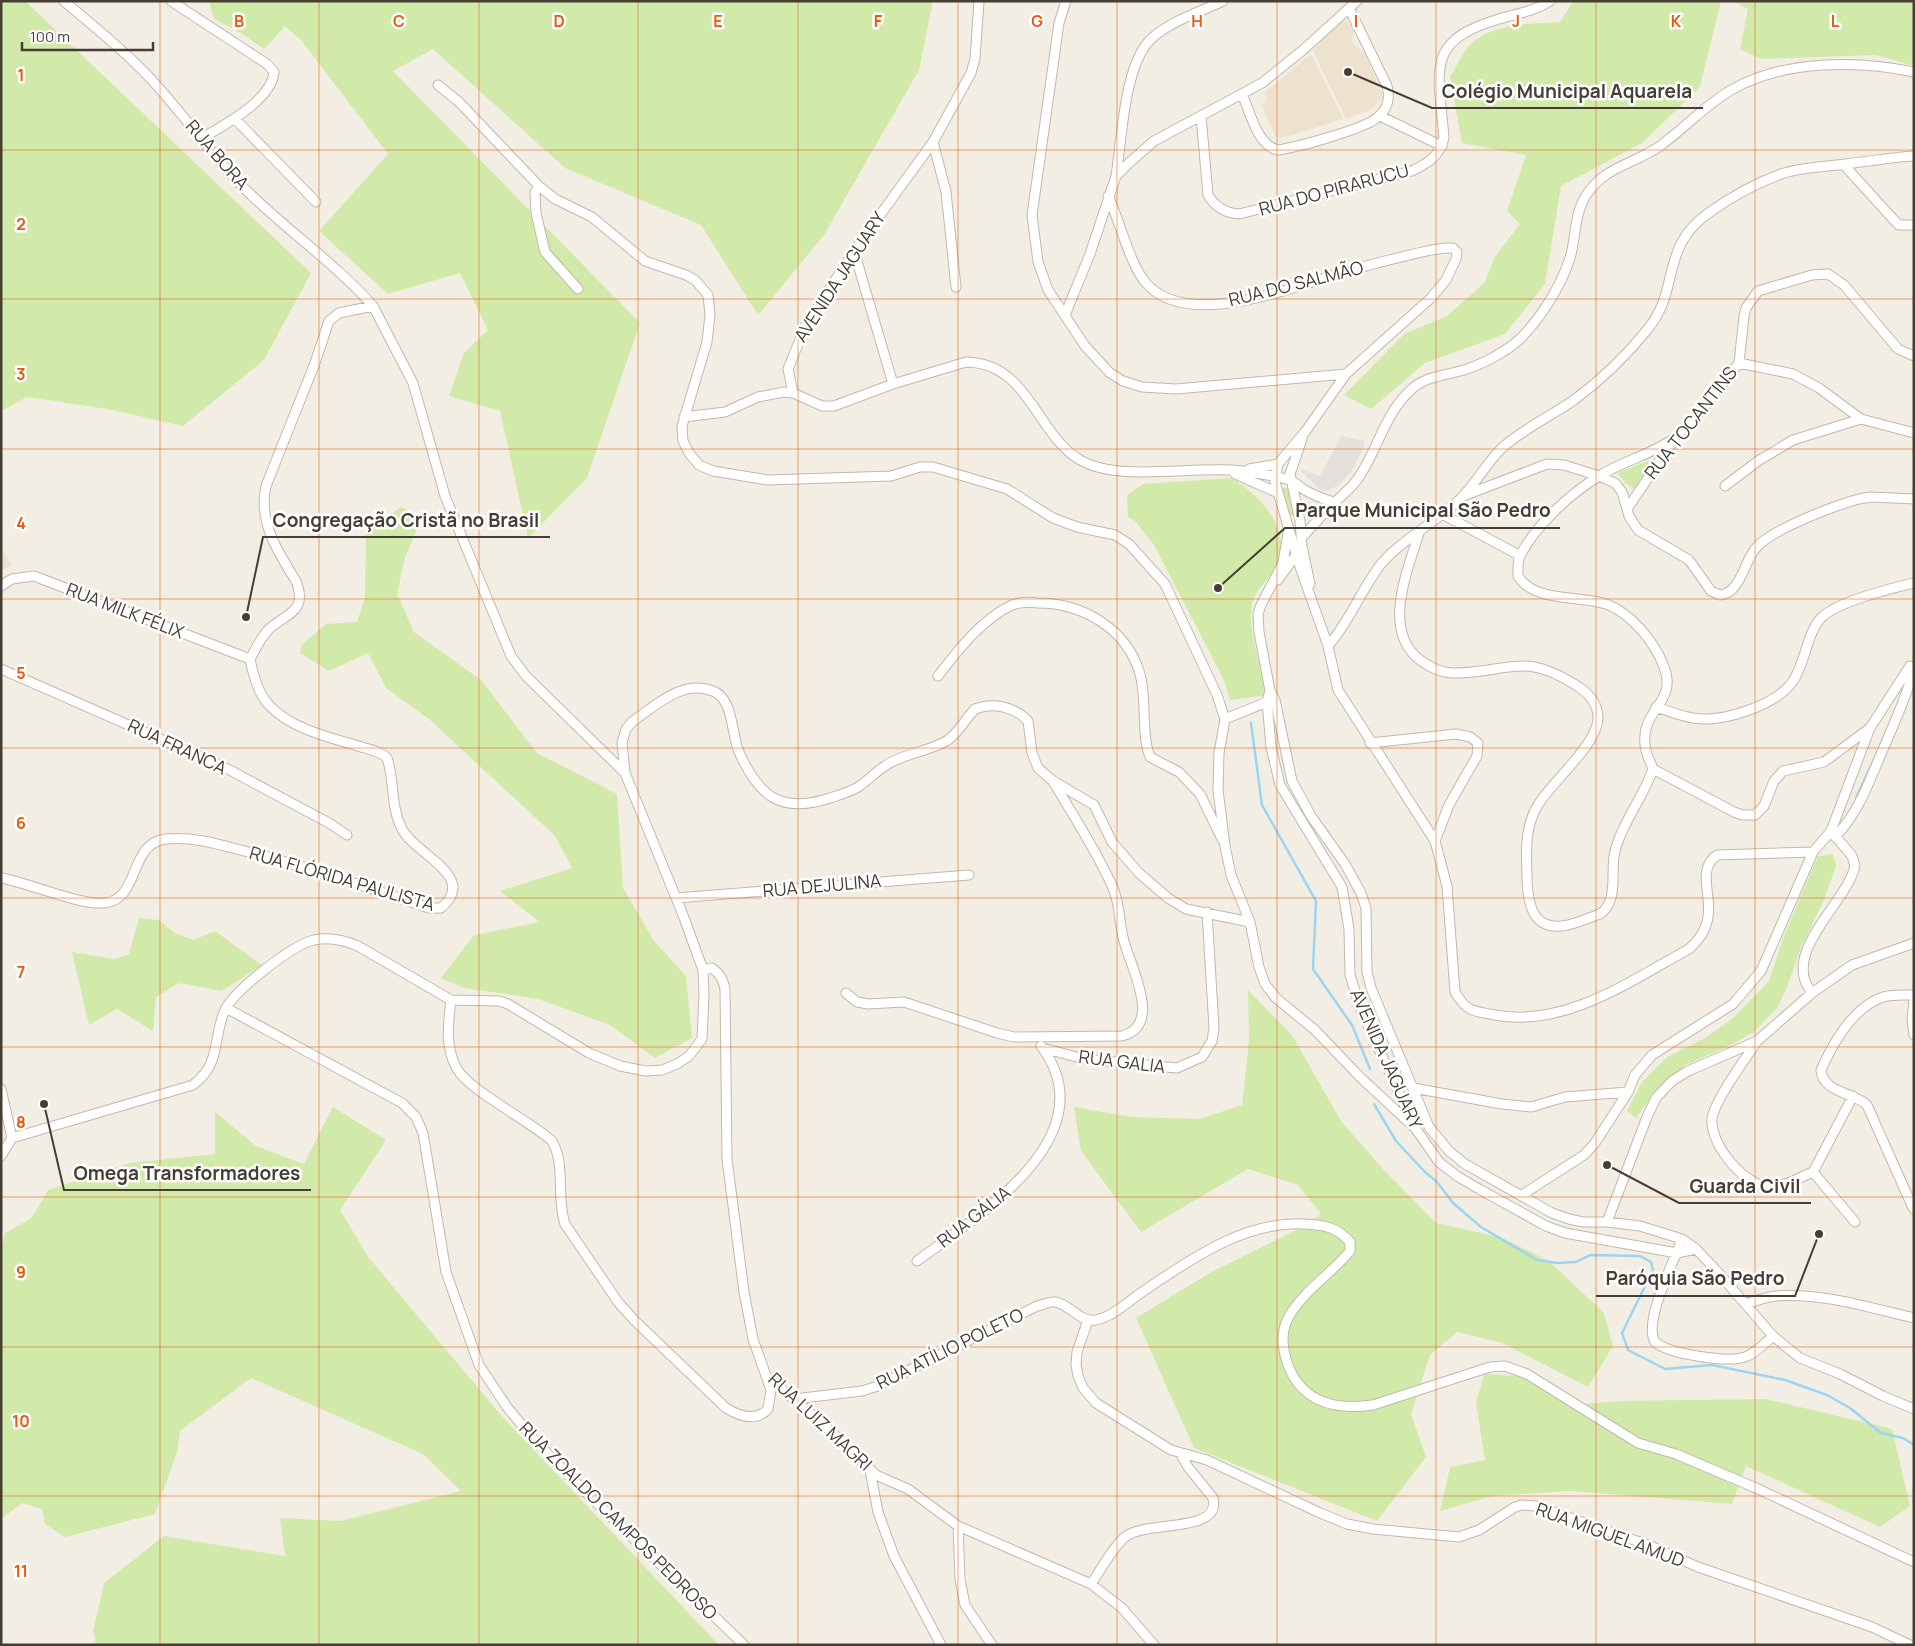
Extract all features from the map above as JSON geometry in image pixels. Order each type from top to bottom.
[{"type":"street","name":"RUA BORA","points":[[64,1],[136,63],[245,189],[286,228],[360,292],[373,306]]},
{"type":"street","points":[[171,1],[268,64],[274,72],[273,79],[267,90],[235,119],[202,138]]},
{"type":"street","name":"AVENIDA JAGUARY","points":[[793,393],[788,369],[794,350],[805,327],[854,251],[933,142],[971,73],[975,59],[979,1]]},
{"type":"street","points":[[1066,1],[1059,23],[1032,215],[1033,239],[1048,290],[1085,346],[1110,373],[1123,381],[1142,387],[1176,389],[1346,374]]},
{"type":"street","points":[[1065,315],[1090,254],[1116,176],[1134,65],[1142,51],[1161,31],[1223,1]]},
{"type":"street","points":[[1116,176],[1154,141],[1262,83],[1290,61],[1350,4],[1357,1]]},
{"type":"street","points":[[1380,116],[1442,146],[1444,138],[1439,72],[1443,56],[1450,44],[1459,35],[1474,27],[1542,6],[1550,1]]},
{"type":"street","points":[[1242,94],[1260,136],[1272,149],[1278,150],[1360,126],[1380,116],[1385,110],[1389,95],[1387,86],[1350,4]]},
{"type":"street","points":[[1270,586],[1283,574],[1302,542],[1334,502],[1359,477],[1391,413],[1412,388],[1420,382],[1466,370],[1494,356],[1512,346],[1533,324],[1556,289],[1565,271],[1570,257],[1579,211],[1585,198],[1596,183],[1608,172],[1660,146],[1734,88],[1779,72],[1806,66],[1852,64],[1886,66],[1914,72]]},
{"type":"street","points":[[438,85],[459,102],[539,186],[555,200],[592,217],[645,261],[686,275],[694,280],[708,295],[710,315],[707,342],[684,417],[682,434],[689,453],[699,465],[713,471],[768,480],[891,476],[920,467],[933,467],[1007,489],[1053,518],[1077,527],[1115,535],[1129,544],[1157,573],[1165,584],[1217,696],[1225,720],[1219,753],[1218,790],[1224,846],[1231,875],[1250,922],[1259,967],[1265,984],[1316,1030],[1361,1078],[1415,1128]]},
{"type":"street","name":"RUA DO PIRARUCU","points":[[1201,116],[1208,195],[1221,209],[1239,214],[1412,171],[1429,163],[1442,146]]},
{"type":"street","points":[[235,119],[316,202]]},
{"type":"street","points":[[933,142],[946,192],[956,287]]},
{"type":"street","points":[[1328,646],[1341,631],[1381,564],[1463,496],[1479,473],[1503,447],[1522,432],[1573,400],[1598,380],[1648,330],[1667,294],[1676,251],[1683,236],[1696,222],[1729,200],[1782,174],[1914,156]]},
{"type":"street","points":[[1844,165],[1893,220],[1899,225],[1914,225]]},
{"type":"street","points":[[539,186],[535,192],[536,212],[545,252],[578,289]]},
{"type":"street","name":"RUA DO SALMÃO","points":[[1108,196],[1136,269],[1142,278],[1154,291],[1184,302],[1221,303],[1257,298],[1399,258],[1437,249],[1455,250],[1456,259],[1451,272],[1431,298],[1346,374]]},
{"type":"street","points":[[854,251],[892,384]]},
{"type":"street","name":"RUA TOCANTINS","points":[[1627,509],[1676,437],[1707,404],[1739,363],[1738,352],[1746,308],[1758,291],[1822,273],[1836,278],[1898,349],[1914,356]]},
{"type":"street","points":[[250,659],[268,630],[294,613],[299,600],[296,581],[264,519],[263,506],[266,486],[315,363],[329,321],[339,312],[373,306],[413,383],[445,496],[511,656],[526,676],[625,773]]},
{"type":"street","points":[[684,417],[725,412],[768,394],[793,393],[822,406],[834,406],[892,384],[966,362],[986,364],[1012,380],[1062,445],[1081,461],[1093,466],[1130,472],[1240,471],[1291,480],[1313,495],[1334,502]]},
{"type":"street","points":[[1739,363],[1776,369],[1806,379],[1861,419],[1914,433]]},
{"type":"street","points":[[1346,374],[1305,432],[1278,464],[1275,478],[1276,492],[1328,646],[1338,690],[1370,743],[1422,819],[1434,841],[1447,886],[1455,992],[1464,1006],[1471,1011],[1524,1019],[1571,1009],[1594,1000],[1689,949],[1701,938],[1708,924],[1711,907],[1706,871],[1708,864],[1718,855],[1813,852]]},
{"type":"street","points":[[1725,486],[1758,461],[1793,440],[1861,419]]},
{"type":"street","points":[[1305,432],[1291,466],[1291,480],[1300,521],[1313,606]]},
{"type":"street","points":[[1419,533],[1399,608],[1401,628],[1414,654],[1430,667],[1444,672],[1457,673],[1509,665],[1540,667],[1560,675],[1582,688],[1593,700],[1598,717],[1596,728],[1586,746],[1538,804],[1529,826],[1527,887],[1533,912],[1538,919],[1553,927],[1563,926],[1604,911],[1611,898],[1614,855],[1653,769],[1645,744],[1645,733],[1656,707],[1668,691],[1668,676],[1648,639],[1614,607],[1578,598],[1542,593],[1526,587],[1518,576],[1520,555],[1550,517],[1599,476],[1648,455],[1676,437]]},
{"type":"street","points":[[1240,471],[1278,464]]},
{"type":"street","points":[[1463,496],[1547,464],[1564,464],[1599,476],[1615,483],[1619,488],[1633,525],[1638,530],[1689,560],[1711,591],[1720,595],[1732,591],[1755,548],[1771,535],[1859,499],[1877,497],[1914,499]]},
{"type":"street","points":[[1222,470],[1276,492]]},
{"type":"street","points":[[1442,514],[1520,555]]},
{"type":"street","points":[[1287,524],[1295,524],[1300,521]]},
{"type":"street","name":"AVENIDA JAGUARY","points":[[1287,524],[1285,557],[1258,614],[1259,632],[1271,701],[1271,747],[1280,784],[1301,822],[1333,869],[1342,887],[1349,929],[1350,975],[1355,994],[1415,1128],[1439,1162],[1457,1176],[1546,1226],[1565,1233],[1677,1253],[1696,1249]]},
{"type":"street","points":[[1283,574],[1297,574],[1305,582]]},
{"type":"street","name":"RUA MILK FÉLIX","points":[[1,586],[12,579],[34,576],[250,659]]},
{"type":"street","points":[[1656,707],[1693,718],[1716,719],[1774,699],[1794,680],[1814,629],[1830,611],[1865,597],[1914,583]]},
{"type":"street","points":[[938,676],[975,632],[1014,604],[1047,603],[1091,614],[1119,635],[1140,673],[1150,757],[1179,772],[1200,794],[1224,846]]},
{"type":"street","name":"RUA FLÓRIDA PAULISTA","points":[[1,878],[89,902],[106,903],[117,898],[128,886],[143,850],[149,845],[164,839],[181,839],[208,842],[261,855],[349,881],[429,908],[441,908],[451,900],[454,894],[454,886],[446,873],[403,830],[395,809],[390,764],[386,756],[328,738],[276,712],[263,697],[253,675],[250,659]]},
{"type":"street","points":[[1522,1196],[1584,1155],[1595,1143],[1628,1092],[1635,1075],[1652,1055],[1734,1004],[1761,971],[1813,852],[1833,834],[1856,812],[1898,716],[1911,680],[1912,668],[1910,666],[1870,728],[1833,834]]},
{"type":"street","name":"RUA FRANCA","points":[[1,669],[205,758],[329,823],[347,835]]},
{"type":"street","points":[[1,1153],[12,1138],[193,1085],[206,1074],[213,1062],[226,1008],[251,981],[298,945],[328,939],[345,941],[358,946],[450,1000],[508,1004],[604,1060],[646,1071],[662,1070],[689,1056],[702,1039],[703,970],[625,773],[622,743],[626,729],[679,691],[702,689],[713,691],[726,702],[738,751],[764,791],[784,802],[810,804],[853,790],[891,762],[948,739],[975,709],[988,705],[1016,712],[1028,721],[1038,768],[1053,781],[1094,805],[1106,832],[1139,873],[1168,898],[1186,909],[1250,922]]},
{"type":"street","points":[[1225,720],[1271,701]]},
{"type":"street","name":"AVENIDA JAGUARY","points":[[1271,701],[1292,781],[1311,816],[1356,881],[1366,908],[1366,972],[1373,995],[1429,1127],[1449,1151],[1465,1164],[1552,1213],[1583,1222],[1607,1222],[1640,1226],[1682,1239],[1696,1249],[1773,1336],[1800,1358],[1840,1374],[1883,1396],[1914,1409]]},
{"type":"street","points":[[1653,769],[1734,812],[1742,815],[1754,815],[1764,806],[1774,781],[1782,771],[1824,762],[1870,728]]},
{"type":"street","points":[[1370,743],[1456,734],[1470,737],[1478,743],[1477,756],[1449,805],[1434,841]]},
{"type":"street","points":[[846,993],[857,1002],[868,1004],[904,1002],[996,1033],[1014,1037],[1122,1036],[1128,1034],[1139,1024],[1143,1012],[1140,991],[1123,938],[1115,894],[1053,781]]},
{"type":"street","points":[[1812,993],[1803,974],[1806,955],[1812,940],[1855,866],[1852,856],[1833,834]]},
{"type":"street","points":[[1333,869],[1345,864]]},
{"type":"street","name":"RUA DEJULINA","points":[[676,898],[969,875]]},
{"type":"street","name":"RUA GALIA","points":[[1043,1048],[1084,1059],[1162,1068],[1177,1068],[1202,1056],[1212,1041],[1214,1028],[1207,912]]},
{"type":"street","points":[[1853,1096],[1813,1172],[1772,1188],[1761,1186],[1739,1171],[1715,1139],[1712,1128],[1715,1110],[1757,1042],[1812,993],[1852,965],[1914,943]]},
{"type":"street","name":"RUA LUIZ MAGRI","points":[[703,970],[712,968],[717,972],[722,977],[725,989],[727,1159],[744,1292],[753,1340],[768,1378],[794,1399],[870,1470],[908,1488],[958,1526],[1091,1584],[1122,1608],[1154,1645]]},
{"type":"street","points":[[1913,1208],[1870,1110],[1862,1101],[1832,1088],[1822,1076],[1821,1070],[1846,1028],[1864,1008],[1883,997],[1914,995]]},
{"type":"street","points":[[450,1000],[448,1036],[457,1069],[485,1093],[552,1141],[557,1154],[560,1211],[565,1224],[618,1302],[668,1355],[736,1415],[756,1417],[768,1409],[771,1396],[768,1378]]},
{"type":"street","points":[[1914,1000],[1912,1019],[1914,1035]]},
{"type":"street","name":"RUA ZOALDO CAMPOS PEDROSO","points":[[226,1008],[372,1085],[402,1103],[416,1117],[424,1132],[446,1272],[479,1365],[507,1408],[529,1434],[572,1479],[744,1645]]},
{"type":"street","name":"RUA GÁLIA","points":[[917,1261],[995,1204],[1022,1177],[1044,1148],[1055,1122],[1060,1090],[1057,1073],[1043,1048],[1033,1036]]},
{"type":"street","points":[[1607,1222],[1656,1098],[1672,1081],[1688,1071],[1757,1042]]},
{"type":"street","points":[[1413,1088],[1502,1104],[1531,1107],[1565,1097],[1628,1092]]},
{"type":"street","points":[[1,1089],[12,1138]]},
{"type":"street","points":[[1813,1172],[1855,1222]]},
{"type":"street","points":[[1479,1189],[1494,1181]]},
{"type":"street","points":[[1088,1320],[1101,1318],[1115,1311],[1184,1263],[1215,1247],[1256,1230],[1282,1223],[1325,1225],[1342,1233],[1350,1242],[1350,1252],[1299,1302],[1284,1326],[1282,1345],[1289,1372],[1306,1392],[1316,1399],[1343,1407],[1373,1405],[1490,1367],[1506,1366],[1532,1377],[1638,1443],[1676,1454],[1747,1484],[1914,1562]]},
{"type":"street","points":[[1682,1239],[1654,1314],[1652,1337],[1659,1345],[1666,1349],[1715,1358],[1736,1358],[1746,1357],[1773,1336]]},
{"type":"street","points":[[1746,1304],[1775,1296],[1805,1297],[1853,1304],[1914,1318]]},
{"type":"street","name":"RUA ATÍLIO POLETO","points":[[794,1399],[862,1391],[878,1386],[1037,1306],[1051,1302],[1058,1302],[1088,1320]]},
{"type":"street","name":"RUA MIGUEL AMUD","points":[[1088,1320],[1077,1352],[1076,1365],[1083,1388],[1096,1403],[1161,1444],[1180,1453],[1206,1460],[1347,1524],[1388,1532],[1460,1537],[1479,1530],[1515,1507],[1522,1505],[1536,1506],[1651,1546],[1698,1567],[1872,1627],[1905,1644]]},
{"type":"street","points":[[1091,1584],[1124,1538],[1148,1528],[1204,1520],[1212,1512],[1215,1503],[1210,1493],[1188,1468],[1180,1453]]},
{"type":"street","points":[[870,1470],[878,1512],[894,1556],[941,1645]]},
{"type":"street","points":[[958,1526],[960,1579],[965,1605],[992,1645]]},
{"type":"shaded area","points":[[1340,21],[1348,22],[1354,29],[1352,42],[1366,56],[1382,94],[1381,99],[1371,110],[1346,119],[1313,51]]},
{"type":"shaded area","points":[[1311,54],[1343,119],[1286,137],[1275,136],[1261,104],[1267,101],[1264,93]]},
{"type":"shaded area","points":[[1341,436],[1365,441],[1361,453],[1353,469],[1340,484],[1328,491],[1321,491],[1298,468],[1320,476]]},
{"type":"shaded area","points":[[3,551],[12,565],[1,570],[1,552]]},
{"type":"green space","points":[[1,1],[25,1],[311,273],[264,360],[183,426],[107,409],[27,397],[1,411]]},
{"type":"green space","points":[[209,1],[933,1],[919,70],[824,235],[758,315],[701,225],[565,168],[433,49],[393,71],[640,323],[587,478],[528,538],[500,411],[449,396],[464,353],[488,330],[460,273],[388,294],[319,231],[388,154],[301,40],[285,26],[264,49],[241,33],[214,19]]},
{"type":"green space","points":[[1573,1],[1721,1],[1700,87],[1642,143],[1561,186],[1545,284],[1505,334],[1425,363],[1371,409],[1344,395],[1404,334],[1447,316],[1485,282],[1494,258],[1520,224],[1507,211],[1526,155],[1462,143],[1450,77],[1462,55],[1471,44],[1481,37],[1502,28],[1525,24],[1560,22]]},
{"type":"green space","points":[[1732,1],[1914,1],[1914,66],[1876,55],[1761,59],[1740,49],[1748,9]]},
{"type":"green space","points":[[1648,461],[1655,461],[1634,489],[1625,483],[1617,473]]},
{"type":"green space","points":[[1231,478],[1252,493],[1270,514],[1277,526],[1281,552],[1277,565],[1254,599],[1251,615],[1253,638],[1268,695],[1230,700],[1224,680],[1154,545],[1135,521],[1128,517],[1127,495],[1143,484]]},
{"type":"green space","points":[[1290,487],[1295,514],[1289,516],[1282,488]]},
{"type":"green space","points":[[401,507],[422,518],[405,558],[397,594],[414,632],[481,680],[537,753],[617,794],[623,888],[654,941],[686,976],[692,1038],[655,1058],[610,1025],[538,999],[464,988],[441,978],[474,935],[540,922],[500,891],[572,868],[555,836],[429,719],[386,688],[368,653],[329,671],[300,653],[302,645],[326,624],[357,622],[365,598],[366,532]]},
{"type":"green space","points":[[1833,854],[1836,866],[1824,900],[1802,945],[1787,987],[1777,1008],[1754,1032],[1727,1047],[1685,1065],[1654,1094],[1636,1118],[1627,1111],[1642,1082],[1667,1057],[1705,1038],[1733,1018],[1769,981],[1782,941],[1818,856]]},
{"type":"green space","points":[[139,918],[158,920],[175,933],[193,940],[215,931],[262,965],[222,991],[179,983],[156,997],[153,1031],[117,1009],[89,1025],[72,952],[115,959],[129,954]]},
{"type":"green space","points":[[1248,990],[1292,1035],[1341,1121],[1383,1169],[1436,1223],[1500,1237],[1549,1261],[1604,1313],[1613,1346],[1588,1387],[1502,1343],[1457,1332],[1430,1355],[1411,1414],[1426,1457],[1377,1521],[1194,1448],[1136,1318],[1213,1271],[1299,1229],[1321,1214],[1298,1185],[1248,1169],[1141,1232],[1081,1151],[1074,1107],[1132,1117],[1200,1119],[1242,1105],[1249,1041]]},
{"type":"green space","points":[[333,1107],[386,1140],[340,1210],[369,1258],[500,1414],[719,1645],[96,1645],[93,1631],[104,1583],[164,1536],[285,1556],[280,1518],[340,1521],[461,1491],[423,1454],[251,1378],[180,1431],[177,1452],[155,1514],[65,1537],[45,1524],[42,1509],[22,1503],[1,1519],[1,1253],[5,1233],[32,1218],[48,1190],[130,1163],[215,1154],[215,1112],[256,1146],[304,1164]]},
{"type":"green space","points":[[1484,1374],[1520,1376],[1574,1405],[1619,1401],[1766,1399],[1892,1429],[1910,1506],[1880,1527],[1746,1466],[1732,1504],[1571,1491],[1492,1496],[1440,1511],[1450,1467],[1485,1460],[1476,1403]]},
{"type":"waterway","points":[[1251,723],[1262,805],[1316,901],[1313,969],[1352,1025],[1370,1069]]},
{"type":"waterway","points":[[1856,798],[1882,742]]},
{"type":"waterway","points":[[1374,1104],[1396,1141],[1437,1182],[1453,1203],[1481,1227],[1537,1260],[1557,1263],[1576,1262],[1590,1255],[1640,1256],[1651,1262],[1653,1270],[1622,1333],[1628,1350],[1665,1369],[1712,1365],[1785,1380],[1827,1395],[1850,1408],[1881,1433],[1903,1438],[1914,1445]]},
{"type":"place","name":"Colégio Municipal Aquarela","points":[[1348,72]]},
{"type":"place","name":"Parque Municipal São Pedro","points":[[1218,588]]},
{"type":"place","name":"Congregação Cristã no Brasil","points":[[246,617]]},
{"type":"place","name":"Omega Transformadores","points":[[44,1104]]},
{"type":"place","name":"Guarda Civil","points":[[1607,1165]]},
{"type":"place","name":"Paróquia São Pedro","points":[[1819,1234]]}]
